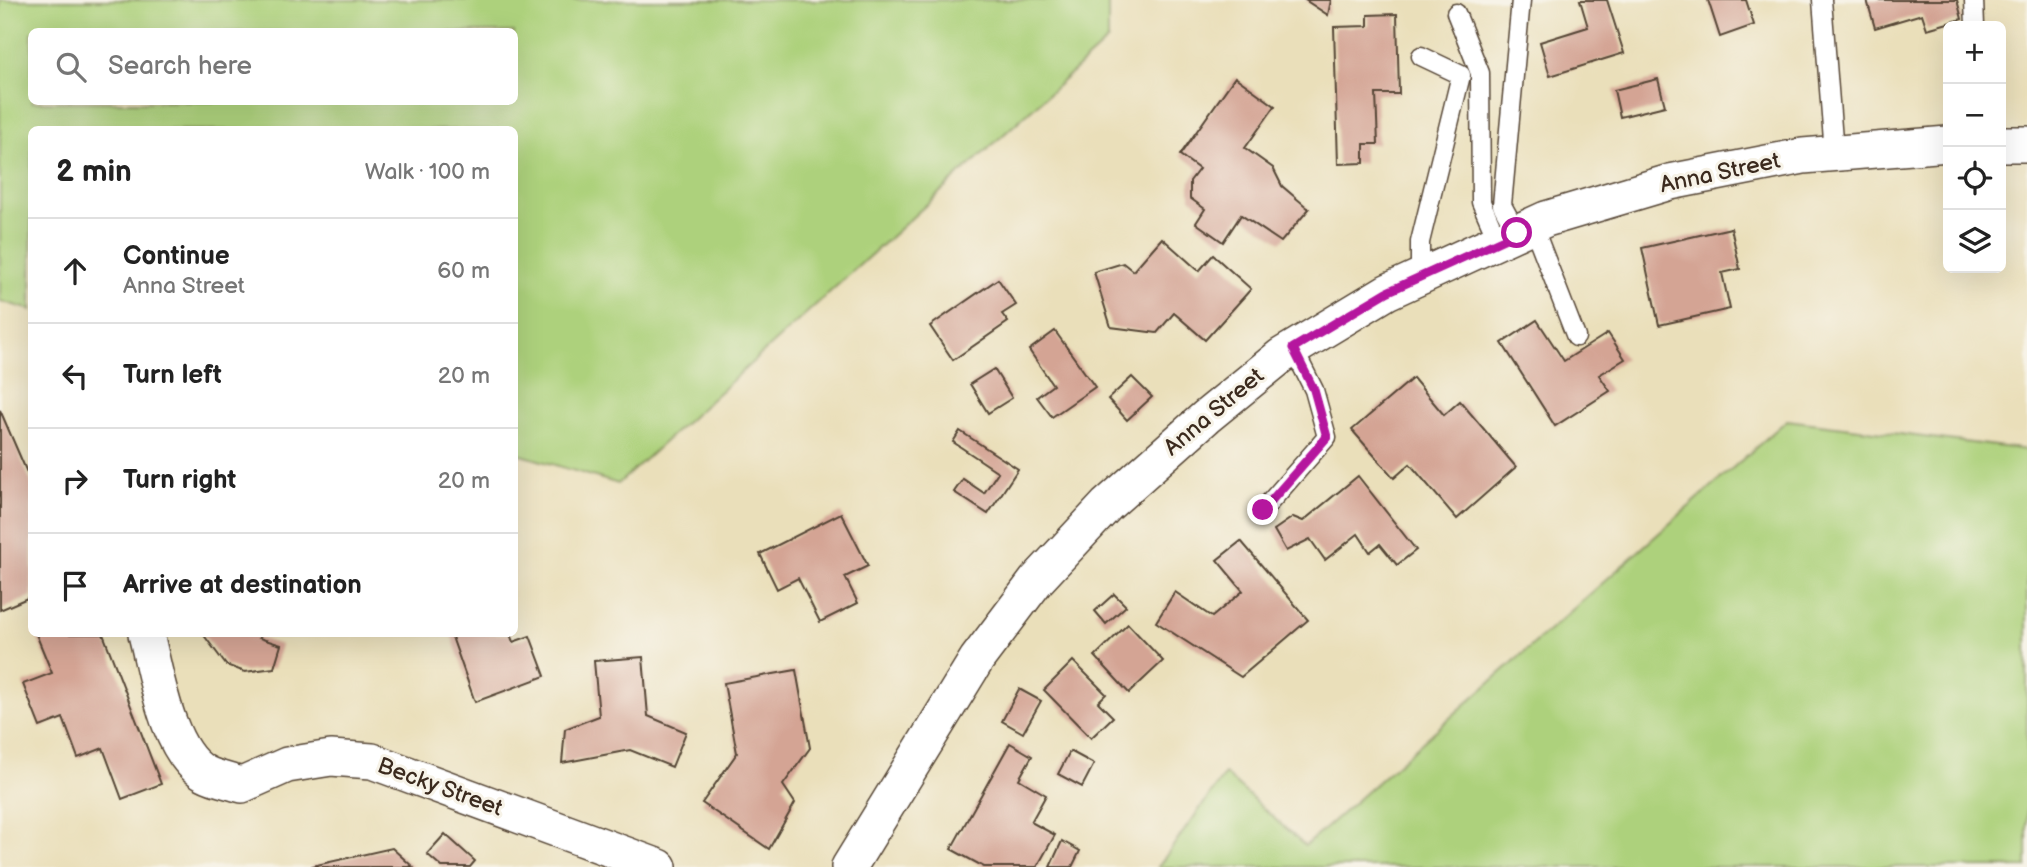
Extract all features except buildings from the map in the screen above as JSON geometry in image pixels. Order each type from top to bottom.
[{"type":"street","name":"Anna Street","points":[[849,867],[977,659],[1036,581],[1107,505],[1206,417],[1293,348],[1387,292],[1546,219],[1670,182],[1803,156],[1943,144]]},
{"type":"street","points":[[2006,144],[2027,144]]},
{"type":"street","name":"Becky Street","points":[[146,637],[168,721],[181,749],[204,772],[242,785],[287,765],[331,758],[372,761],[659,867]]},
{"type":"lane","points":[[1521,0],[1502,205],[1576,337]]},
{"type":"lane","points":[[1822,0],[1834,153]]},
{"type":"lane","points":[[1974,0],[1975,21]]},
{"type":"lane","points":[[1455,13],[1480,73],[1480,202],[1516,233]]},
{"type":"lane","points":[[1420,277],[1420,243],[1461,75],[1421,56]]},
{"type":"lane","points":[[1263,510],[1327,437],[1314,390],[1293,348]]},
{"type":"green space","points":[[0,0],[1108,0],[1108,40],[618,484],[518,454],[518,126],[28,126],[28,309],[0,301]]},
{"type":"green space","points":[[1787,420],[2027,450],[2027,867],[1158,867],[1225,774],[1305,846]]},
{"type":"route","points":[[1263,510],[1327,437],[1314,390],[1293,348],[1387,292],[1517,233]]}]
